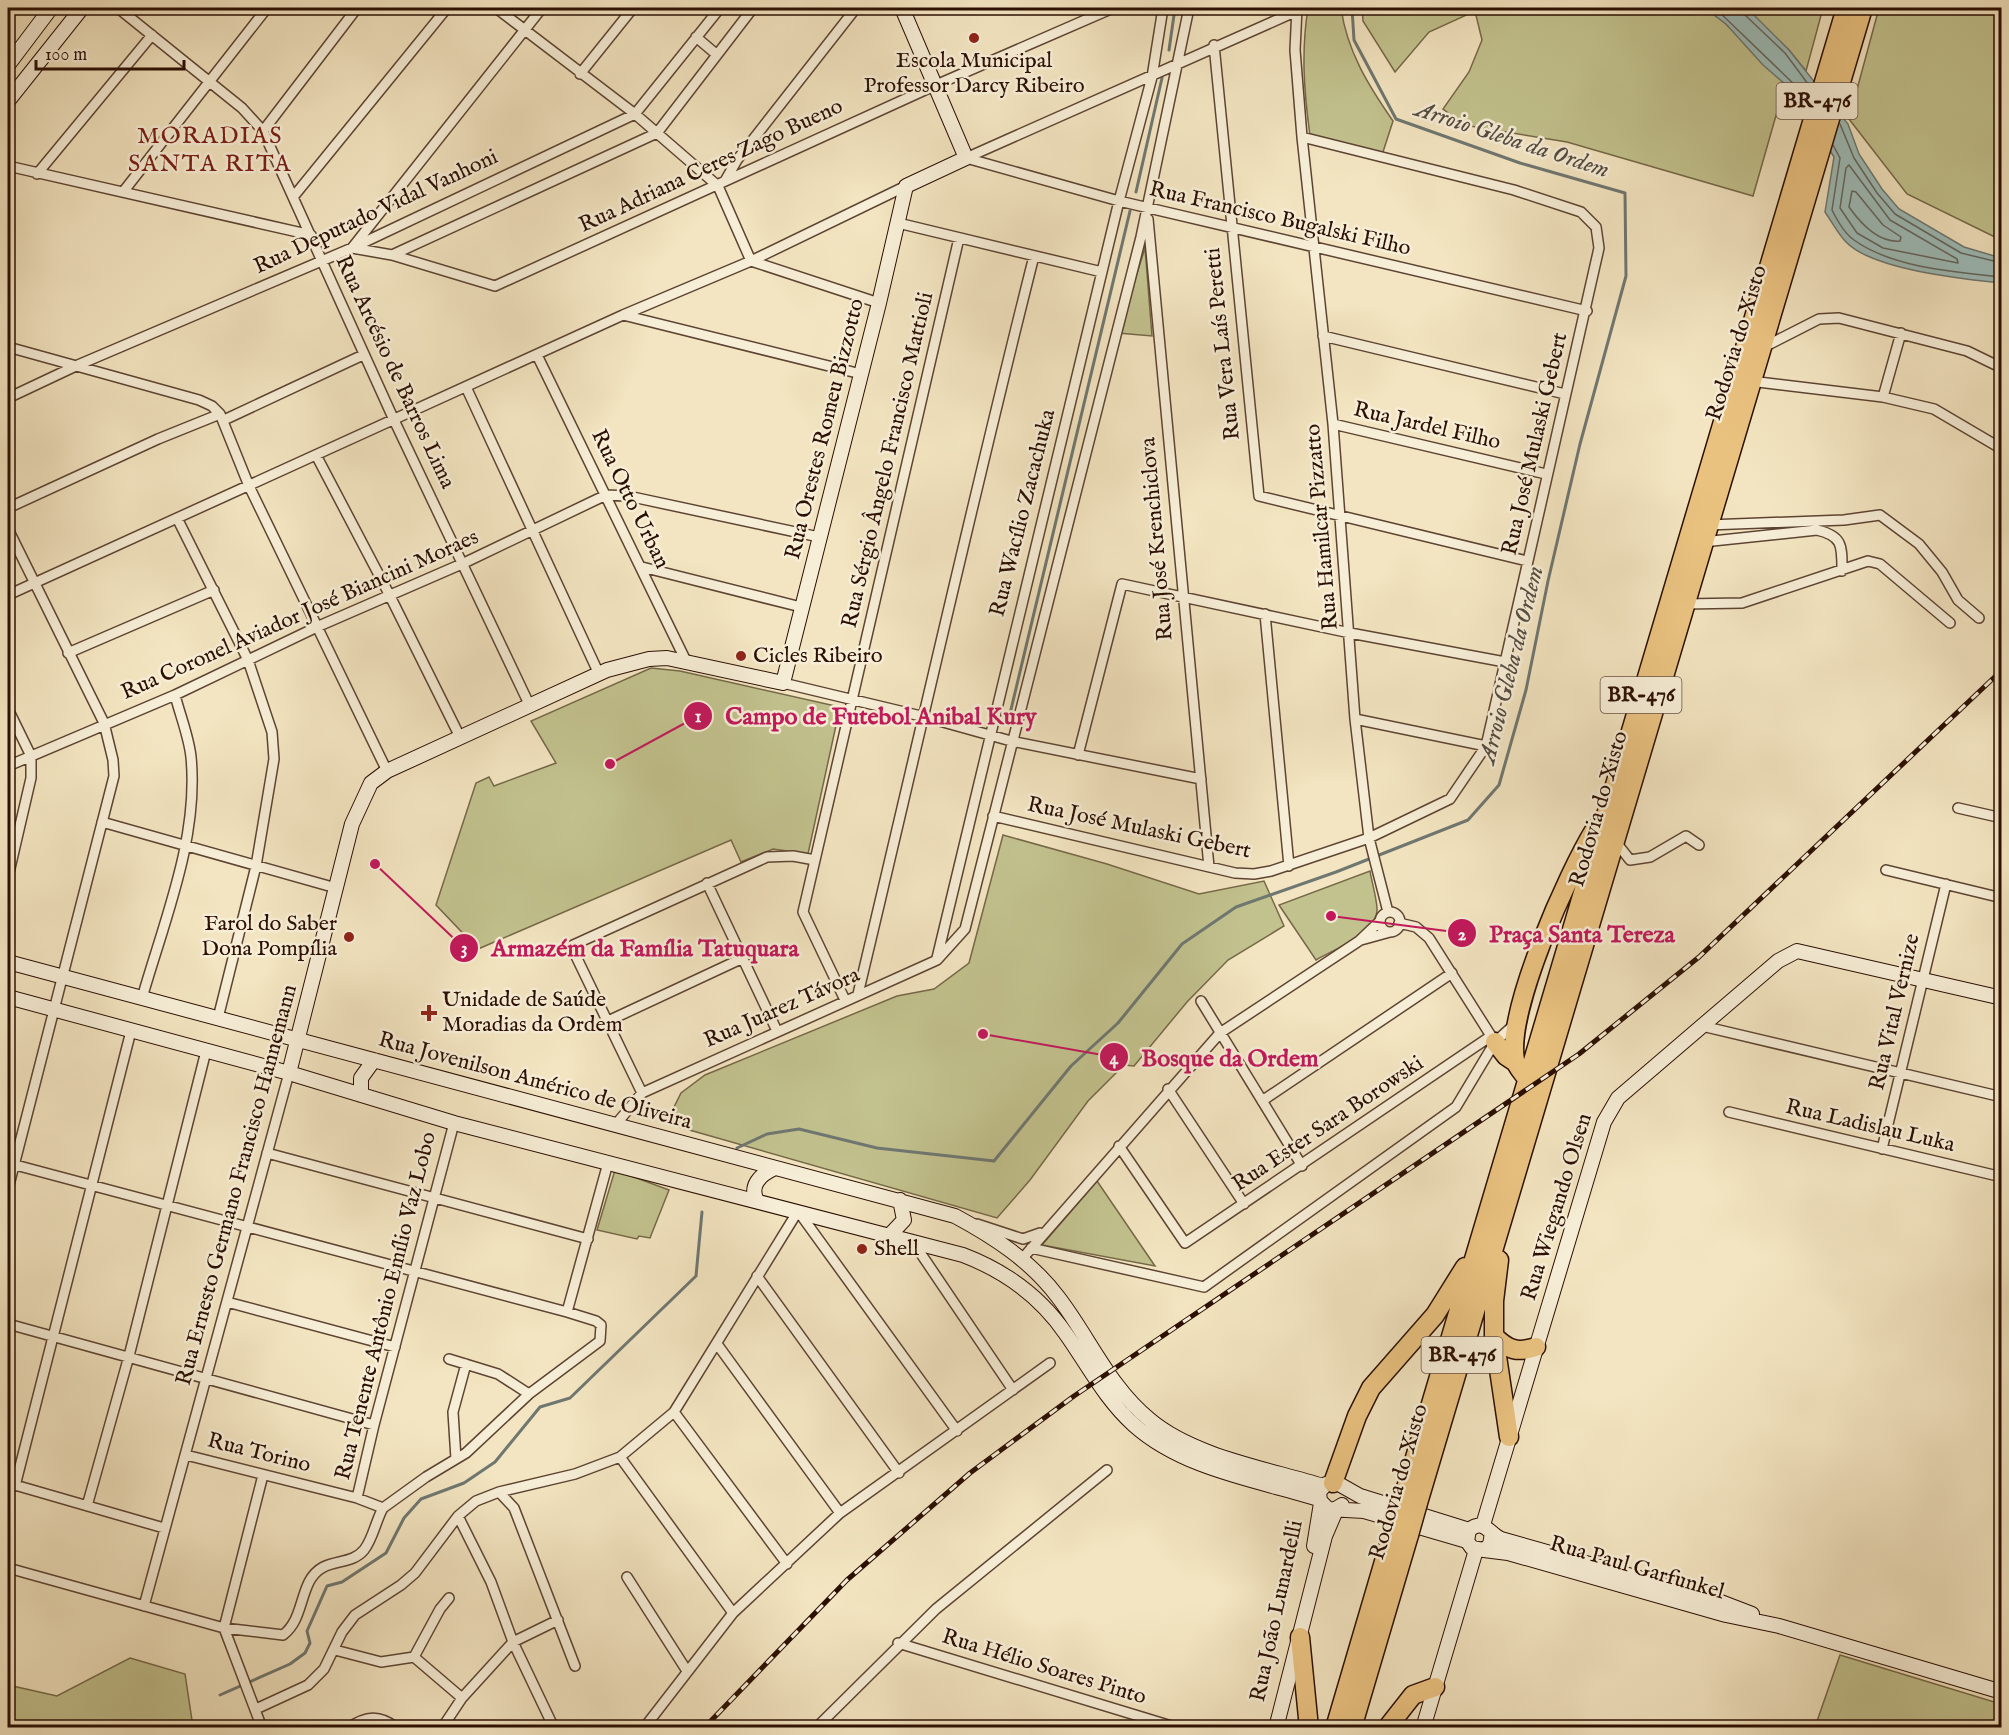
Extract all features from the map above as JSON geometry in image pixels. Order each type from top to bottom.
[{"type":"highway","name":"Rodovia do Xisto","points":[[1411,1500],[1478,1245],[1608,807],[1837,63],[1846,8]]},
{"type":"highway","name":"Rodovia do Xisto","points":[[1837,63],[1863,8]]},
{"type":"highway","name":"Rodovia do Xisto","points":[[1335,1728],[1506,1208],[1760,349],[1811,150]]},
{"type":"highway","points":[[1515,1062],[1515,1024],[1557,904],[1576,859],[1608,807]]},
{"type":"highway","points":[[1493,1039],[1506,1056],[1515,1062],[1527,1079]]},
{"type":"highway","points":[[1506,1208],[1494,1302],[1494,1336],[1509,1437]]},
{"type":"highway","points":[[1328,1492],[1357,1416],[1371,1388],[1439,1310],[1478,1245]]},
{"type":"highway","points":[[1494,1336],[1505,1347],[1515,1351],[1536,1347]]},
{"type":"highway","name":"Rodovia do Xisto","points":[[1352,1728],[1401,1533]]},
{"type":"highway","points":[[1296,1636],[1309,1728]]},
{"type":"highway","points":[[1387,1728],[1413,1695],[1435,1687]]},
{"type":"main road","points":[[8,65],[51,8]]},
{"type":"main road","points":[[8,101],[82,8]]},
{"type":"main road","points":[[902,8],[966,158],[906,186]]},
{"type":"main road","name":"Rua Orestes Romeu Bizzotto","points":[[783,683],[879,303],[906,186]]},
{"type":"main road","name":"Rua Ernesto Germano Francisco Hannemann","points":[[289,1072],[352,824],[371,783],[387,771],[529,704],[599,674],[649,659],[667,658],[686,661],[783,683]]},
{"type":"main road","name":"Rua Wiegando Olsen","points":[[1423,1728],[1478,1538],[1608,1113],[1624,1093],[1784,956],[1804,951],[1923,979]]},
{"type":"main road","name":"Rua Jovenilson Américo de Oliveira","points":[[8,962],[617,1123],[773,1169],[955,1216]]},
{"type":"main road","points":[[1923,979],[2001,998]]},
{"type":"main road","points":[[8,997],[289,1072],[454,1123],[798,1211],[888,1237],[912,1240]]},
{"type":"main road","points":[[361,1095],[361,1078],[374,1060]]},
{"type":"main road","points":[[757,1201],[754,1196],[755,1184],[762,1174],[773,1169]]},
{"type":"main road","points":[[888,1237],[904,1220],[900,1200]]},
{"type":"main road","name":"Rua Paul Garfunkel","points":[[955,1216],[1026,1254],[1057,1295],[1116,1384],[1152,1422],[1192,1445],[1328,1492]]},
{"type":"main road","name":"Rua Paul Garfunkel","points":[[912,1240],[963,1254],[998,1270],[1044,1307],[1066,1334],[1113,1404],[1149,1436],[1191,1459],[1328,1492],[1368,1499],[1478,1538]]},
{"type":"main road","name":"Rua Paul Garfunkel","points":[[1328,1492],[1328,1509],[1364,1510],[1478,1538],[1507,1541],[1726,1604],[1779,1626],[2001,1692]]},
{"type":"main road","name":"Rua João Lunardelli","points":[[1274,1728],[1296,1636],[1318,1527],[1328,1492],[1344,1502],[1337,1508],[1325,1536],[1296,1636]]},
{"type":"street","name":"Rua Arcésio de Barros Lima","points":[[118,8],[242,108],[263,131],[294,196],[363,355],[464,563],[529,704]]},
{"type":"street","points":[[123,192],[267,8]]},
{"type":"street","points":[[263,131],[357,8]]},
{"type":"street","points":[[294,196],[447,8]]},
{"type":"street","points":[[496,8],[635,114],[721,184],[751,261]]},
{"type":"street","points":[[352,248],[542,8]]},
{"type":"street","points":[[580,74],[633,8]]},
{"type":"street","name":"Rua Deputado Vidal Vanhoni","points":[[8,398],[78,365],[352,248],[635,114],[720,8]]},
{"type":"street","name":"Rua Deputado Vidal Vanhoni","points":[[392,255],[657,133],[753,8]]},
{"type":"street","points":[[721,184],[737,160],[856,8]]},
{"type":"street","name":"Rua Adriana Ceres Zago Bueno","points":[[352,248],[392,255],[495,286],[1099,10],[1113,8]]},
{"type":"street","name":"Rua Wacílio Zacachuka","points":[[937,960],[1119,201],[1152,77],[1163,8]]},
{"type":"street","name":"Rua Wacílio Zacachuka","points":[[965,929],[1147,207],[1190,8]]},
{"type":"street","points":[[966,158],[1152,77],[1214,45],[1297,9],[1295,50],[1302,137]]},
{"type":"street","points":[[37,174],[152,35]]},
{"type":"street","points":[[696,37],[716,54]]},
{"type":"street","name":"Rua Vera Laís Peretti","points":[[1214,45],[1230,225],[1259,496],[1341,515]]},
{"type":"street","name":"Rua Hamilcar Pizzatto","points":[[1302,137],[1333,424],[1355,719],[1370,841],[1388,912]]},
{"type":"street","name":"Rua José Mulaski Gebert","points":[[993,816],[1234,873],[1254,874],[1289,866],[1370,841],[1450,799],[1486,746],[1546,474],[1587,311],[1599,248],[1596,227],[1581,213],[1514,190],[1302,137]]},
{"type":"street","name":"Rua Francisco Bugalski Filho","points":[[966,158],[1119,201],[1230,225],[1587,311]]},
{"type":"street","points":[[8,166],[311,235]]},
{"type":"street","points":[[8,595],[623,315],[751,261],[906,186]]},
{"type":"street","name":"Rua José Krenchiclova","points":[[1147,207],[1209,867]]},
{"type":"street","points":[[898,223],[1102,272]]},
{"type":"street","points":[[374,236],[378,253]]},
{"type":"street","name":"Rua Sérgio Ângelo Francisco Mattioli","points":[[845,1000],[803,912],[959,238]]},
{"type":"street","points":[[858,994],[925,717],[971,505],[1034,256]]},
{"type":"street","points":[[751,261],[879,303]]},
{"type":"street","points":[[623,315],[861,374]]},
{"type":"street","points":[[1760,349],[1819,319],[1839,318],[1967,351],[2001,368]]},
{"type":"street","points":[[1883,397],[1901,333]]},
{"type":"street","points":[[1323,336],[1565,394]]},
{"type":"street","points":[[8,347],[199,400],[212,406],[222,417],[249,486],[319,626],[387,771]]},
{"type":"street","points":[[8,508],[158,439],[222,417],[363,355]]},
{"type":"street","name":"Rua Otto Urban","points":[[537,355],[686,661]]},
{"type":"street","points":[[1750,381],[1883,397],[1934,409],[2001,449]]},
{"type":"street","points":[[466,387],[599,674]]},
{"type":"street","name":"Rua Jardel Filho","points":[[1333,424],[1546,474]]},
{"type":"street","points":[[316,455],[389,594],[460,737]]},
{"type":"street","points":[[606,495],[628,496],[819,537]]},
{"type":"street","name":"Rua Coronel Aviador José Biancini Moraes","points":[[8,766],[104,723],[175,695],[319,626],[464,563],[606,495]]},
{"type":"street","points":[[1341,515],[1527,561]]},
{"type":"street","points":[[1705,533],[1880,515],[1919,544],[1942,572],[1958,600],[1979,618]]},
{"type":"street","points":[[177,518],[248,660],[272,732],[274,759],[256,866],[218,1018]]},
{"type":"street","points":[[8,529],[104,723],[113,760],[114,776],[64,977],[11,1163],[8,1190]]},
{"type":"street","points":[[1705,533],[1817,530],[1833,534],[1842,551],[1842,571]]},
{"type":"street","points":[[1684,604],[1742,603],[1868,561],[1880,564],[1950,623]]},
{"type":"street","points":[[642,567],[801,607]]},
{"type":"street","points":[[1078,755],[1122,584],[1182,595],[1350,633],[1505,662]]},
{"type":"street","points":[[68,653],[214,590]]},
{"type":"street","points":[[1265,614],[1289,866]]},
{"type":"street","name":"Rua Ernesto Germano Francisco Hannemann","points":[[783,683],[925,717],[1011,741],[1200,779]]},
{"type":"street","points":[[142,998],[186,846],[192,777],[191,754],[175,695]]},
{"type":"street","points":[[8,709],[30,756],[31,778],[8,877]]},
{"type":"street","points":[[1355,719],[1486,746]]},
{"type":"street","points":[[1958,808],[2001,818]]},
{"type":"street","points":[[102,822],[336,888]]},
{"type":"street","points":[[1614,840],[1630,860],[1650,857],[1686,836],[1699,845]]},
{"type":"street","points":[[642,1093],[572,946],[767,857],[793,856],[815,860]]},
{"type":"street","points":[[1886,870],[2001,898]]},
{"type":"street","points":[[707,883],[777,1032]]},
{"type":"street","name":"Rua Vital Vernize","points":[[1882,1149],[1946,884]]},
{"type":"street","points":[[1359,941],[1396,929],[1399,923],[1396,915],[1388,912],[1359,941],[1220,1032],[1026,1254],[1204,1287],[1456,1107],[1493,1039],[1515,1024]]},
{"type":"street","points":[[1380,921],[1384,930],[1390,932]]},
{"type":"street","points":[[1399,923],[1416,927],[1423,932],[1452,973],[1493,1039]]},
{"type":"street","name":"Rua Juarez Távora","points":[[617,1123],[642,1093],[937,960],[965,929]]},
{"type":"street","points":[[608,1021],[743,958]]},
{"type":"street","points":[[1262,1101],[1452,973]]},
{"type":"street","points":[[1201,1001],[1302,1166]]},
{"type":"street","points":[[1702,1026],[2001,1097]]},
{"type":"street","points":[[131,1031],[93,1184],[11,1484],[164,1528]]},
{"type":"street","name":"Rua Ester Sara Borowski","points":[[1119,1146],[1185,1243],[1493,1039]]},
{"type":"street","points":[[87,1506],[129,1356],[206,1051]]},
{"type":"street","name":"Rua Ernesto Germano Francisco Hannemann","points":[[144,1606],[289,1072]]},
{"type":"street","points":[[1168,1089],[1244,1204]]},
{"type":"street","name":"Rua Ladislau Luka","points":[[1729,1112],[2001,1177]]},
{"type":"street","name":"Rua Tenente Antônio Emílio Vaz Lobo","points":[[357,1498],[374,1425],[454,1123]]},
{"type":"street","points":[[267,1153],[588,1239]]},
{"type":"street","points":[[8,1568],[224,1628],[283,1635],[296,1619],[309,1582],[316,1572],[325,1565],[356,1556],[364,1550],[383,1508],[480,1442],[529,1394],[600,1341],[602,1331],[596,1321],[567,1312],[11,1163]]},
{"type":"street","points":[[567,1312],[608,1163]]},
{"type":"street","points":[[256,1709],[308,1685],[324,1668],[355,1615],[415,1573],[458,1516],[477,1501],[499,1492],[575,1474],[620,1457],[674,1412],[798,1211],[957,1431]]},
{"type":"street","name":"Rua Jovenilson Américo de Oliveira","points":[[955,1216],[1023,1239],[1036,1236],[1047,1229]]},
{"type":"street","points":[[912,1240],[1013,1390]]},
{"type":"street","points":[[757,1276],[899,1473]]},
{"type":"street","points":[[227,1302],[395,1347]]},
{"type":"street","points":[[8,1324],[207,1377],[374,1425]]},
{"type":"street","points":[[717,1344],[840,1513]]},
{"type":"street","points":[[449,1359],[498,1374],[529,1394]]},
{"type":"street","points":[[644,1728],[733,1613],[840,1513],[1050,1363]]},
{"type":"street","points":[[456,1459],[453,1412],[466,1364]]},
{"type":"street","points":[[674,1412],[787,1564]]},
{"type":"street","name":"Rua Torino","points":[[186,1455],[357,1498],[383,1508]]},
{"type":"street","points":[[620,1457],[733,1613]]},
{"type":"street","points":[[816,1728],[898,1643],[968,1581],[1107,1470]]},
{"type":"street","points":[[262,1728],[224,1628],[263,1475]]},
{"type":"street","points":[[499,1492],[514,1508],[575,1666]]},
{"type":"street","points":[[458,1516],[491,1582],[513,1642],[554,1728]]},
{"type":"street","points":[[627,1577],[687,1671]]},
{"type":"street","points":[[414,1657],[440,1609],[449,1598]]},
{"type":"street","points":[[442,1728],[462,1698],[513,1642],[558,1620]]},
{"type":"street","name":"Rua Hélio Soares Pinto","points":[[898,1643],[1178,1728]]},
{"type":"street","points":[[334,1650],[381,1662],[414,1657],[462,1698]]},
{"type":"street","points":[[348,1728],[371,1717],[388,1721],[397,1728]]},
{"type":"green space","points":[[1308,8],[1341,8],[1353,53],[1375,94],[1393,121],[1382,155],[1310,136],[1304,72]]},
{"type":"green space","points":[[1362,8],[1705,8],[1726,24],[1785,84],[1753,196],[1567,142],[1464,125],[1443,109],[1469,72],[1482,40],[1475,11],[1429,32],[1395,72],[1363,21]]},
{"type":"green space","points":[[1744,8],[1823,8],[1806,71],[1789,50]]},
{"type":"green space","points":[[1879,8],[2001,8],[2001,240],[1907,194],[1849,119]]},
{"type":"green space","points":[[1145,248],[1152,336],[1118,333]]},
{"type":"green space","points":[[651,668],[680,671],[840,707],[808,854],[773,849],[741,862],[731,840],[478,949],[436,905],[476,783],[489,777],[494,786],[556,763],[531,721]]},
{"type":"green space","points":[[1003,835],[1107,864],[1199,894],[1264,881],[1284,926],[1228,960],[1187,1002],[1134,1066],[1124,1065],[1088,1101],[1030,1180],[997,1218],[679,1127],[671,1113],[681,1093],[705,1075],[897,996],[934,989],[969,963]]},
{"type":"green space","points":[[1370,871],[1377,908],[1376,917],[1371,925],[1354,939],[1316,960],[1279,905]]},
{"type":"green space","points":[[615,1170],[669,1190],[650,1238],[639,1236],[637,1239],[597,1230]]},
{"type":"green space","points":[[1097,1181],[1155,1266],[1042,1245]]},
{"type":"green space","points":[[1840,1655],[2001,1704],[2001,1727],[1815,1727]]},
{"type":"green space","points":[[130,1658],[185,1674],[193,1727],[8,1727],[8,1685],[57,1696]]},
{"type":"water","points":[[1705,8],[1744,8],[1750,11],[1789,50],[1848,124],[1859,154],[1882,189],[1899,209],[1964,247],[2001,258],[2001,283],[1943,276],[1897,266],[1859,252],[1846,242],[1825,212],[1834,157],[1793,91],[1763,65],[1726,24]]},
{"type":"waterway","points":[[1169,50],[1175,8]]},
{"type":"waterway","name":"Arroio Gleba da Ordem","points":[[737,1148],[767,1134],[799,1129],[877,1148],[994,1161],[1071,1066],[1118,1023],[1182,944],[1236,907],[1336,872],[1468,820],[1499,785],[1526,690],[1548,581],[1580,444],[1626,276],[1625,193],[1520,163],[1396,119],[1354,40],[1352,8]]},
{"type":"waterway","points":[[1136,192],[1162,78]]},
{"type":"waterway","points":[[1008,722],[1130,211]]},
{"type":"waterway","name":"Arroio Gleba da Ordem","points":[[220,1695],[290,1664],[305,1653],[310,1643],[307,1631],[327,1586],[342,1582],[386,1553],[404,1518],[421,1499],[464,1483],[495,1462],[540,1407],[570,1398],[696,1276],[702,1212]]},
{"type":"railway","points":[[704,1728],[847,1580],[970,1473],[1074,1396],[1579,1054],[1699,957],[2002,670]]},
{"type":"place","name":"Escola Municipal Professor Darcy Ribeiro","points":[[974,38]]},
{"type":"place","name":"Cicles Ribeiro","points":[[741,656]]},
{"type":"place","name":"Campo de Futebol Anibal Kury","points":[[610,764]]},
{"type":"place","name":"Armazém da Família Tatuquara","points":[[375,864]]},
{"type":"place","name":"Praça Santa Tereza","points":[[1331,916]]},
{"type":"place","name":"Farol do Saber Dona Pompília","points":[[349,937]]},
{"type":"place","name":"Unidade de Saúde Moradias da Ordem","points":[[429,1013]]},
{"type":"place","name":"Bosque da Ordem","points":[[983,1034]]},
{"type":"place","name":"Shell","points":[[862,1249]]},
{"type":"district","name":"MORADIAS SANTA RITA","points":[[210,150]]}]
